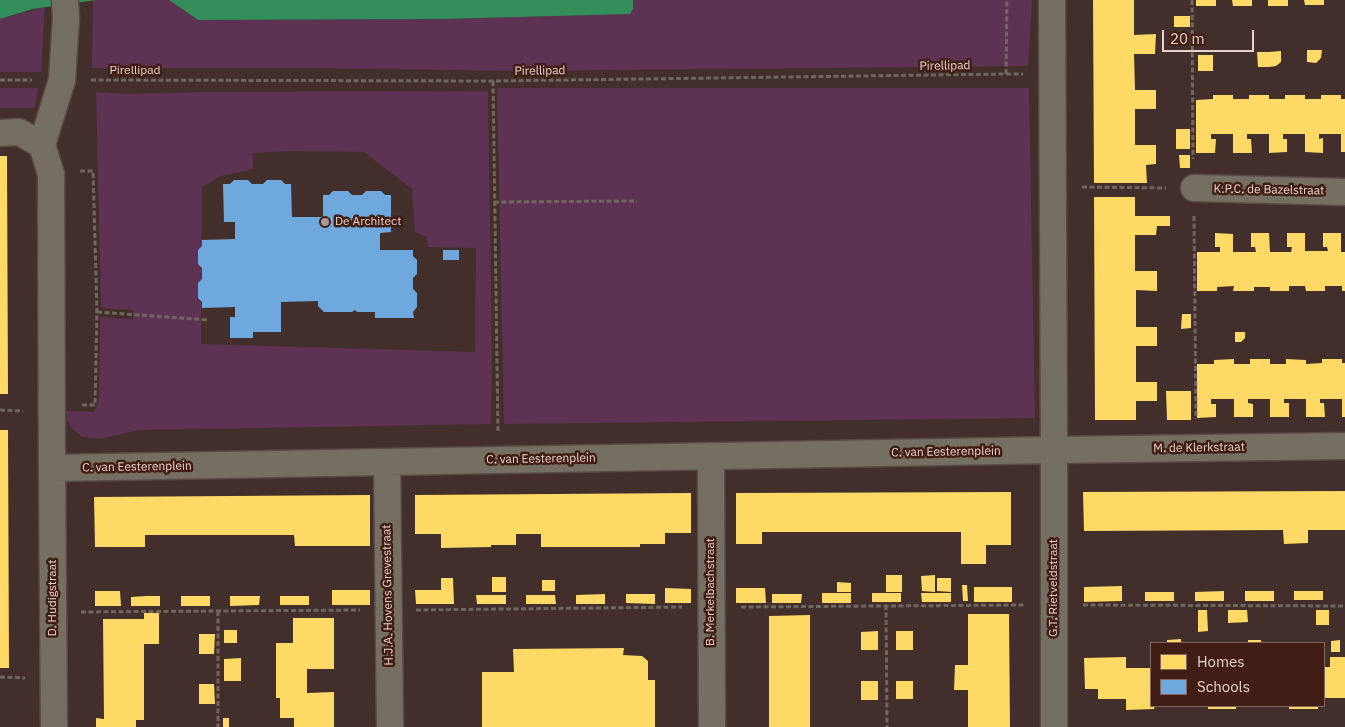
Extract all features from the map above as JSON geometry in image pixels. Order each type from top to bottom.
[{"type":"street","points":[[1052,0],[1054,450]]},
{"type":"street","points":[[52,468],[50,174],[42,145],[62,80],[65,9]]},
{"type":"street","points":[[0,132],[19,132],[42,145]]},
{"type":"street","name":"K.P.C. de Bazelstraat","points":[[1194,188],[1345,192]]},
{"type":"street","name":"M. de Klerkstraat","points":[[1054,450],[1345,446]]},
{"type":"street","name":"C. van Eesterenplein","points":[[52,468],[1054,450]]},
{"type":"street","name":"G.T. Rietveldstraat","points":[[1054,450],[1054,727]]},
{"type":"street","name":"B. Merkelbachstraat","points":[[711,456],[712,727]]},
{"type":"street","name":"H.J.A. Hovens Grevestraat","points":[[387,462],[390,727]]},
{"type":"street","name":"D. Hudigstraat","points":[[52,468],[54,727]]},
{"type":"path","name":"Pirellipad","points":[[0,80],[493,81],[1006,74],[1007,0]]},
{"type":"path","points":[[1192,0],[1196,448]]},
{"type":"path","points":[[493,81],[498,460]]},
{"type":"path","points":[[50,174],[93,171],[98,312],[95,405],[51,404]]},
{"type":"path","points":[[1052,187],[1194,188]]},
{"type":"path","points":[[494,202],[637,201]]},
{"type":"path","points":[[98,312],[209,320]]},
{"type":"path","points":[[886,605],[887,727]]},
{"type":"path","points":[[218,611],[218,727]]},
{"type":"shaded area","points":[[0,0],[96,0],[33,9],[0,19]]},
{"type":"shaded area","points":[[93,0],[169,0],[198,20],[444,19],[629,14],[633,9],[633,0],[1032,0],[1028,66],[515,71],[315,68],[92,68]]},
{"type":"shaded area","points":[[169,0],[633,0],[633,9],[630,14],[444,19],[198,20]]},
{"type":"shaded area","points":[[45,7],[41,72],[0,72],[0,19]]},
{"type":"shaded area","points":[[0,88],[38,88],[35,108],[0,108]]},
{"type":"shaded area","points":[[497,88],[1029,88],[1035,418],[504,424]]},
{"type":"shaded area","points":[[488,91],[492,352],[491,424],[139,430],[99,439],[83,437],[71,428],[67,419],[67,411],[94,412],[97,406],[99,397],[100,317],[133,319],[133,310],[101,308],[96,92],[126,94]],"holes":[[[289,151],[364,152],[412,189],[415,232],[427,237],[428,247],[476,248],[475,352],[201,344],[202,187],[221,176],[253,169],[253,153]]]},
{"type":"building: Homes","points":[[1093,0],[1134,0],[1134,35],[1156,34],[1155,54],[1134,54],[1135,90],[1156,90],[1156,109],[1135,109],[1135,145],[1156,145],[1156,164],[1146,165],[1147,183],[1094,183]]},
{"type":"building: Homes","points":[[1196,0],[1216,0],[1216,6],[1196,6]]},
{"type":"building: Homes","points":[[1232,0],[1252,0],[1252,6],[1233,6]]},
{"type":"building: Homes","points":[[1268,0],[1288,0],[1288,6],[1268,6]]},
{"type":"building: Homes","points":[[1304,0],[1324,0],[1324,5],[1305,5]]},
{"type":"building: Homes","points":[[1174,16],[1190,16],[1190,27],[1174,27]]},
{"type":"building: Homes","points":[[1307,50],[1322,50],[1321,58],[1316,63],[1307,62]]},
{"type":"building: Homes","points":[[1281,51],[1281,62],[1276,66],[1269,67],[1269,52]]},
{"type":"building: Homes","points":[[1257,52],[1269,52],[1269,67],[1258,67]]},
{"type":"building: Homes","points":[[1198,55],[1213,55],[1213,71],[1198,71]]},
{"type":"building: Homes","points":[[1213,95],[1233,95],[1233,99],[1249,99],[1249,95],[1269,95],[1269,99],[1285,99],[1285,95],[1305,95],[1305,99],[1321,99],[1321,95],[1341,95],[1341,99],[1345,99],[1345,152],[1341,152],[1341,134],[1319,134],[1319,139],[1323,138],[1323,153],[1305,152],[1305,134],[1283,134],[1283,139],[1287,139],[1287,152],[1269,153],[1269,134],[1247,134],[1247,139],[1251,139],[1252,153],[1233,153],[1233,134],[1211,134],[1211,139],[1216,139],[1215,153],[1196,153],[1196,100],[1213,99]]},
{"type":"building: Homes","points":[[1176,129],[1190,129],[1190,149],[1176,149]]},
{"type":"building: Homes","points":[[1179,155],[1190,155],[1190,168],[1180,168]]},
{"type":"building: Homes","points":[[0,156],[7,156],[8,394],[0,394]]},
{"type":"building: Homes","points":[[1094,197],[1135,197],[1135,216],[1170,216],[1170,226],[1157,226],[1156,235],[1135,235],[1135,271],[1157,271],[1157,291],[1136,290],[1136,327],[1157,327],[1157,346],[1136,346],[1136,382],[1157,382],[1157,401],[1136,401],[1136,420],[1095,420]]},
{"type":"building: Homes","points":[[1215,233],[1233,234],[1233,252],[1256,252],[1255,247],[1251,247],[1251,233],[1269,233],[1270,252],[1291,252],[1292,247],[1287,247],[1287,233],[1305,233],[1305,251],[1328,251],[1327,247],[1323,247],[1323,233],[1341,233],[1341,252],[1345,252],[1345,291],[1342,291],[1342,286],[1325,286],[1325,291],[1306,291],[1305,286],[1289,286],[1289,291],[1270,291],[1270,287],[1254,287],[1254,291],[1233,291],[1234,286],[1217,287],[1217,291],[1197,291],[1197,252],[1220,252],[1220,247],[1215,247]]},
{"type":"building: Homes","points":[[1182,314],[1191,314],[1191,328],[1181,329]]},
{"type":"building: Homes","points":[[1235,332],[1245,332],[1245,338],[1241,342],[1235,342]]},
{"type":"building: Homes","points":[[1234,359],[1234,364],[1250,364],[1250,359],[1270,359],[1270,364],[1286,364],[1286,359],[1306,360],[1306,364],[1322,363],[1322,359],[1342,359],[1342,363],[1345,363],[1345,417],[1342,417],[1342,399],[1320,399],[1320,403],[1324,403],[1325,417],[1306,417],[1306,399],[1284,399],[1284,403],[1289,403],[1289,417],[1270,417],[1270,399],[1248,399],[1248,403],[1253,404],[1253,417],[1234,417],[1234,399],[1211,399],[1211,404],[1216,404],[1216,417],[1197,418],[1197,364],[1214,364],[1214,360]]},
{"type":"building: Homes","points":[[1166,391],[1191,391],[1191,420],[1167,420]]},
{"type":"building: Homes","points":[[0,430],[8,430],[9,668],[0,668]]},
{"type":"building: Homes","points":[[1345,491],[1345,530],[1308,530],[1308,543],[1284,544],[1283,530],[1084,531],[1083,492]]},
{"type":"building: Homes","points":[[1011,492],[1011,545],[986,545],[986,564],[961,564],[961,532],[762,532],[762,544],[736,544],[736,493]]},
{"type":"building: Homes","points":[[691,493],[691,533],[665,533],[665,544],[640,544],[640,547],[541,547],[541,534],[516,534],[516,545],[441,548],[441,534],[415,534],[415,495]]},
{"type":"building: Homes","points":[[370,495],[370,546],[295,546],[294,535],[145,535],[145,547],[95,547],[94,497]]},
{"type":"building: Homes","points":[[886,575],[902,575],[902,592],[886,592]]},
{"type":"building: Homes","points":[[935,575],[935,592],[922,591],[921,576]]},
{"type":"building: Homes","points":[[492,577],[506,577],[506,592],[492,592]]},
{"type":"building: Homes","points":[[441,578],[453,578],[454,604],[416,604],[415,590],[441,590]]},
{"type":"building: Homes","points":[[937,578],[951,578],[951,592],[937,591]]},
{"type":"building: Homes","points":[[542,580],[555,580],[555,591],[542,591]]},
{"type":"building: Homes","points":[[837,582],[851,583],[851,592],[837,592]]},
{"type":"building: Homes","points":[[962,585],[967,585],[968,601],[963,601]]},
{"type":"building: Homes","points":[[1122,586],[1122,601],[1084,602],[1084,587]]},
{"type":"building: Homes","points":[[974,587],[1012,587],[1012,602],[974,602]]},
{"type":"building: Homes","points":[[665,588],[691,589],[691,603],[665,603]]},
{"type":"building: Homes","points":[[736,588],[765,588],[766,603],[736,603]]},
{"type":"building: Homes","points":[[332,590],[370,590],[370,605],[332,605]]},
{"type":"building: Homes","points":[[95,591],[120,591],[121,606],[95,606]]},
{"type":"building: Homes","points":[[1224,591],[1224,601],[1195,601],[1195,592]]},
{"type":"building: Homes","points":[[1245,591],[1274,591],[1274,601],[1245,601]]},
{"type":"building: Homes","points":[[1294,591],[1323,591],[1323,600],[1294,600]]},
{"type":"building: Homes","points":[[1145,592],[1174,592],[1174,601],[1145,601]]},
{"type":"building: Homes","points":[[822,593],[851,593],[851,603],[822,603]]},
{"type":"building: Homes","points":[[872,593],[901,593],[901,602],[872,602]]},
{"type":"building: Homes","points":[[921,593],[951,593],[951,602],[922,602]]},
{"type":"building: Homes","points":[[605,594],[605,604],[576,604],[576,595]]},
{"type":"building: Homes","points":[[626,594],[655,594],[655,604],[626,603]]},
{"type":"building: Homes","points":[[772,594],[802,594],[801,603],[772,603]]},
{"type":"building: Homes","points":[[476,595],[506,595],[506,604],[477,604]]},
{"type":"building: Homes","points":[[526,595],[555,595],[556,604],[526,604]]},
{"type":"building: Homes","points":[[160,596],[160,606],[131,606],[131,597]]},
{"type":"building: Homes","points":[[181,596],[210,596],[210,606],[181,606]]},
{"type":"building: Homes","points":[[230,596],[260,596],[259,605],[230,606]]},
{"type":"building: Homes","points":[[280,596],[309,596],[309,605],[280,605]]},
{"type":"building: Homes","points":[[1198,610],[1207,610],[1208,631],[1198,632]]},
{"type":"building: Homes","points":[[1228,610],[1247,610],[1248,622],[1228,623]]},
{"type":"building: Homes","points":[[1316,610],[1329,610],[1329,625],[1316,625]]},
{"type":"building: Homes","points":[[144,613],[159,613],[159,644],[144,644],[144,720],[136,720],[136,727],[96,727],[96,718],[104,719],[103,619],[144,619]]},
{"type":"building: Homes","points":[[968,614],[1009,614],[1010,727],[968,727],[968,690],[954,690],[955,665],[968,665]]},
{"type":"building: Homes","points":[[810,615],[810,727],[769,727],[769,616]]},
{"type":"building: Homes","points":[[293,618],[334,618],[334,669],[307,669],[307,693],[334,692],[334,727],[294,727],[294,718],[280,718],[280,698],[276,698],[276,643],[293,643]]},
{"type":"building: Homes","points":[[224,630],[237,630],[237,643],[224,643]]},
{"type":"building: Homes","points":[[878,631],[878,650],[861,650],[861,632]]},
{"type":"building: Homes","points":[[896,631],[913,631],[913,650],[896,650]]},
{"type":"building: Homes","points":[[199,634],[215,634],[214,654],[199,654]]},
{"type":"building: Homes","points":[[1181,639],[1181,642],[1167,642],[1167,640]]},
{"type":"building: Homes","points":[[1248,640],[1261,640],[1261,642],[1248,642]]},
{"type":"building: Homes","points":[[1340,640],[1340,652],[1331,652],[1331,641]]},
{"type":"building: Homes","points":[[624,648],[623,655],[642,656],[648,661],[648,680],[655,680],[655,727],[482,727],[482,672],[514,672],[513,649]]},
{"type":"building: Homes","points":[[1126,657],[1126,668],[1150,668],[1150,707],[1155,707],[1154,709],[1126,710],[1126,699],[1098,699],[1098,689],[1085,689],[1084,658]]},
{"type":"building: Homes","points":[[1330,657],[1345,657],[1345,698],[1325,698],[1325,667],[1330,667]]},
{"type":"building: Homes","points":[[241,658],[241,681],[224,681],[224,659]]},
{"type":"building: Homes","points":[[861,681],[878,681],[878,700],[861,700]]},
{"type":"building: Homes","points":[[896,681],[913,681],[913,699],[896,699]]},
{"type":"building: Homes","points":[[199,684],[214,684],[215,704],[199,704]]},
{"type":"building: Homes","points":[[1208,707],[1236,707],[1236,709],[1208,709]]},
{"type":"building: Homes","points":[[1289,707],[1318,707],[1318,709],[1289,709]]},
{"type":"building: Homes","points":[[223,718],[229,718],[229,727],[223,727]]},
{"type":"building: Schools","points":[[234,180],[248,180],[252,184],[263,184],[267,180],[281,180],[285,184],[291,184],[292,217],[323,217],[323,195],[329,195],[333,191],[348,191],[352,195],[362,195],[366,191],[381,191],[385,195],[391,195],[391,232],[380,233],[380,250],[413,250],[413,256],[417,260],[417,274],[413,278],[413,289],[417,293],[417,307],[413,312],[414,318],[375,318],[375,312],[357,312],[355,310],[352,312],[324,312],[318,306],[318,301],[281,302],[281,332],[253,332],[253,338],[230,338],[230,317],[235,317],[235,307],[202,308],[202,302],[198,298],[198,283],[202,279],[202,268],[198,264],[198,250],[202,246],[202,240],[235,239],[235,222],[224,222],[223,184],[230,184]]},
{"type":"building: Schools","points":[[443,250],[459,250],[459,260],[443,260]]},
{"type":"place","name":"De Architect","points":[[325,222]]}]
